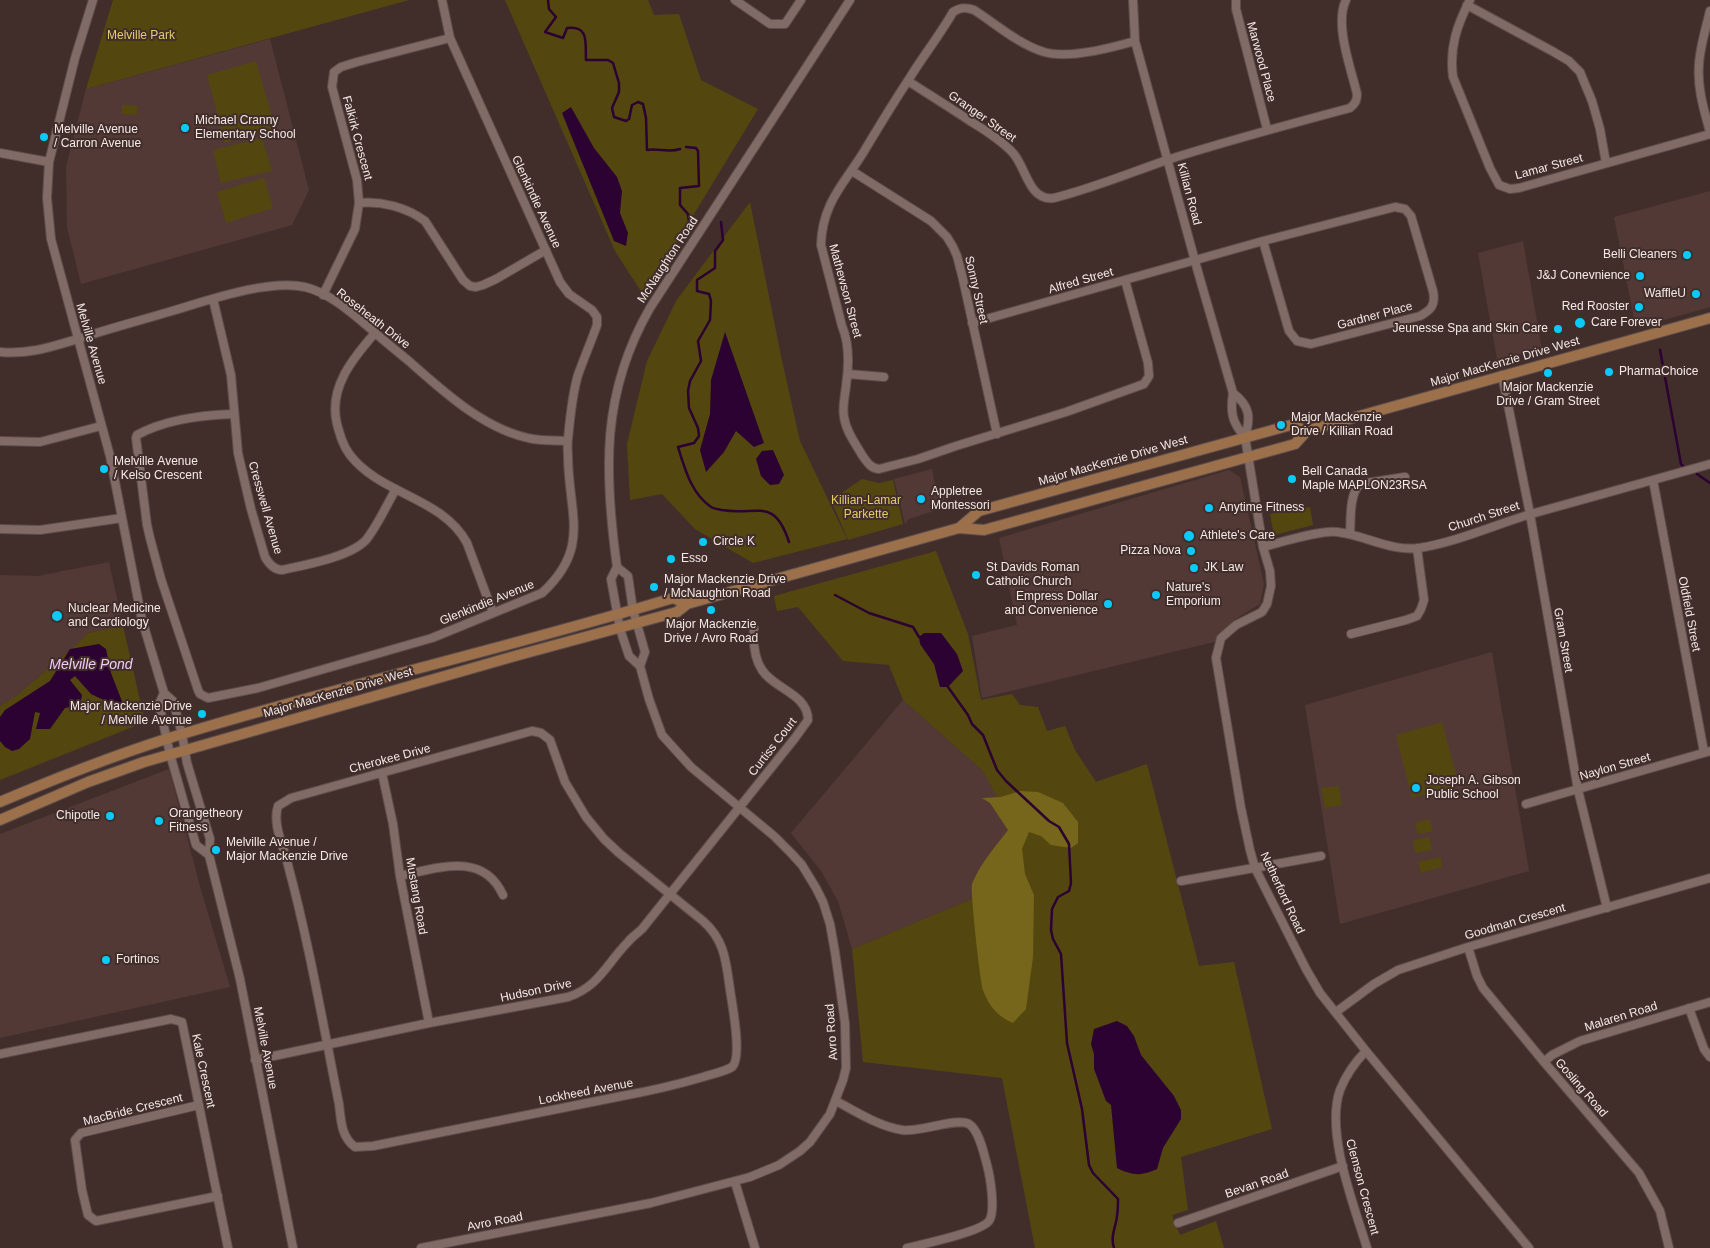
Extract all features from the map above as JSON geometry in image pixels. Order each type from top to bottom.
[{"type":"main road","name":"Major MacKenzie Drive West","points":[[0,820],[88,782],[184,749],[515,656],[620,629],[676,612],[686,604],[959,528],[984,530],[1115,495],[1295,444],[1307,431],[1710,318]]},
{"type":"main road","name":"Major MacKenzie Drive West","points":[[959,528],[979,511],[1291,425],[1307,431]]},
{"type":"main road","name":"Major MacKenzie Drive West","points":[[0,802],[54,779],[182,734],[673,598],[686,604]]},
{"type":"street","name":"Melville Avenue","points":[[93,0],[75,58],[49,162],[47,198],[51,239],[110,456],[142,620],[164,694],[173,701],[184,749],[210,839],[209,855],[240,979],[293,1248]]},
{"type":"street","name":"Glenkindie Avenue","points":[[234,414],[207,415],[182,419],[145,430],[137,435],[136,438],[150,538],[161,579],[200,694],[208,698],[258,688],[418,642],[493,613],[542,593],[560,573],[570,554],[574,532],[567,441],[578,376],[597,325],[597,317],[592,310],[569,294],[560,282],[450,38],[442,0]]},
{"type":"street","points":[[735,0],[770,24],[777,25],[785,24],[801,0]]},
{"type":"street","name":"McNaughton Road","points":[[620,629],[611,579],[617,567],[608,482],[609,435],[615,396],[628,353],[638,329],[655,299],[850,0]]},
{"type":"street","name":"Killian Road","points":[[1133,0],[1135,41],[1195,260],[1234,393],[1231,407],[1235,426],[1246,437]]},
{"type":"street","name":"Marwood Place","points":[[1236,0],[1236,9],[1267,129]]},
{"type":"street","points":[[1168,160],[1267,129],[1350,108],[1355,104],[1358,94],[1342,32],[1342,14],[1346,0]]},
{"type":"street","points":[[1468,2],[1552,50],[1569,61],[1580,72],[1592,101],[1600,129],[1606,163]]},
{"type":"street","name":"Lamar Street","points":[[1468,2],[1459,22],[1453,43],[1451,62],[1453,77],[1490,168],[1499,184],[1510,189],[1519,188],[1710,133]]},
{"type":"street","name":"Mathewson Street","points":[[1125,280],[1148,363],[1149,376],[1144,384],[1135,389],[918,459],[875,469],[868,464],[855,443],[844,419],[844,401],[848,374],[847,338],[822,252],[821,232],[831,202],[839,187],[852,171],[953,12],[962,8],[974,10],[1013,36],[1044,52],[1064,55],[1074,54],[1135,41]]},
{"type":"street","points":[[1710,11],[1699,63],[1699,79],[1700,99],[1710,133]]},
{"type":"street","name":"Falkirk Crescent","points":[[323,295],[355,229],[359,203],[357,180],[332,87],[334,72],[356,62],[450,38]]},
{"type":"street","name":"Granger Street","points":[[908,81],[988,132],[1011,150],[1016,155],[1034,189],[1048,199],[1168,160]]},
{"type":"street","points":[[0,152],[49,162]]},
{"type":"street","name":"Sonny Street","points":[[852,171],[931,221],[953,247],[962,275],[997,434]]},
{"type":"street","points":[[359,203],[382,203],[416,214],[425,221],[463,280],[470,286],[476,287],[496,280],[546,250]]},
{"type":"street","name":"Gardner Place","points":[[1195,260],[1263,241],[1395,207],[1405,209],[1411,216],[1433,292],[1434,304],[1430,310],[1420,316],[1311,344],[1297,342],[1289,331],[1263,241]]},
{"type":"street","name":"Alfred Street","points":[[972,323],[1195,260]]},
{"type":"street","name":"Roseheath Drive","points":[[0,352],[28,353],[54,347],[78,338],[213,299],[270,286],[288,285],[307,288],[323,295],[354,315],[429,380],[477,416],[513,433],[534,440],[567,441]]},
{"type":"street","name":"Cresswell Avenue","points":[[213,299],[229,363],[238,453],[251,509],[268,563],[278,570],[313,564],[356,547],[372,532],[396,489]]},
{"type":"street","points":[[375,333],[351,362],[338,388],[335,402],[336,420],[344,446],[359,464],[377,478],[434,509],[461,532],[467,543],[493,613]]},
{"type":"street","points":[[848,374],[884,377]]},
{"type":"street","name":"Gram Street","points":[[1502,375],[1530,514],[1578,790],[1607,908]]},
{"type":"street","name":"Killian Road","points":[[1234,393],[1245,402],[1249,423],[1246,437]]},
{"type":"street","points":[[0,441],[40,442],[101,426]]},
{"type":"street","name":"Netherford Road","points":[[1246,437],[1271,586],[1266,607],[1262,612],[1236,625],[1221,638],[1216,658],[1241,808],[1255,868],[1320,993],[1529,1248]]},
{"type":"street","name":"Church Street","points":[[1263,547],[1319,533],[1336,532],[1362,537],[1387,546],[1417,548],[1438,544],[1530,514],[1710,464]]},
{"type":"street","points":[[1350,534],[1353,496],[1356,488],[1360,484],[1405,477]]},
{"type":"street","name":"Oldfield Street","points":[[1653,480],[1707,752]]},
{"type":"street","points":[[0,529],[40,530],[122,518]]},
{"type":"street","points":[[1351,634],[1417,616],[1422,609],[1424,600],[1417,548]]},
{"type":"street","name":"McNaughton Road","points":[[617,567],[628,576],[636,624]]},
{"type":"street","name":"Avro Road","points":[[636,624],[645,652],[640,666]]},
{"type":"street","name":"Curtiss Court","points":[[740,807],[808,720],[804,705],[785,688],[770,679],[762,670],[754,652],[754,628]]},
{"type":"street","name":"Avro Road","points":[[421,1248],[652,1203],[735,1182],[779,1165],[800,1151],[820,1128],[836,1101],[846,1068],[846,1031],[835,952],[830,924],[823,902],[802,865],[791,853],[774,836],[691,767],[662,735],[640,666],[629,656],[620,629]]},
{"type":"street","name":"Melville Avenue","points":[[164,694],[159,704],[170,754],[196,845],[209,855]]},
{"type":"street","name":"Cherokee Drive","points":[[328,1044],[298,898],[276,816],[282,802],[291,798],[532,731],[541,733],[550,740],[565,782],[586,817],[619,853],[670,894]]},
{"type":"street","name":"Naylon Street","points":[[1526,804],[1707,752]]},
{"type":"street","name":"Mustang Road","points":[[382,773],[429,1023]]},
{"type":"street","name":"Hudson Drive","points":[[255,1060],[581,993],[600,977],[627,942],[642,929],[740,807]]},
{"type":"street","points":[[1181,881],[1320,856]]},
{"type":"street","points":[[400,876],[430,869],[463,865],[482,870],[499,886],[503,895]]},
{"type":"street","name":"Goodman Crescent","points":[[1336,1012],[1392,972],[1468,947],[1710,878]]},
{"type":"street","name":"Lockheed Avenue","points":[[328,1044],[344,1135],[355,1147],[373,1146],[657,1090],[720,1072],[732,1066],[737,1055],[734,1018],[722,948],[720,941],[711,928],[670,894]]},
{"type":"street","name":"Gosling Road","points":[[1468,947],[1476,976],[1483,988],[1645,1182],[1660,1211],[1669,1248]]},
{"type":"street","name":"Malaren Road","points":[[1544,1062],[1580,1041],[1710,1002]]},
{"type":"street","points":[[1689,1008],[1704,1049],[1710,1057]]},
{"type":"street","name":"Kale Crescent","points":[[0,1054],[171,1019],[182,1022],[228,1248]]},
{"type":"street","name":"Clemson Crescent","points":[[1366,1051],[1348,1074],[1341,1088],[1336,1108],[1339,1149],[1367,1248]]},
{"type":"street","points":[[836,1101],[887,1126],[903,1130],[923,1129],[961,1122],[969,1124],[975,1130],[983,1148],[990,1177],[992,1196],[991,1218],[988,1222],[972,1231],[907,1248]]},
{"type":"street","name":"MacBride Crescent","points":[[199,1105],[81,1133],[75,1140],[82,1190],[88,1215],[96,1221],[218,1196]]},
{"type":"street","name":"Bevan Road","points":[[1178,1223],[1343,1166]]},
{"type":"street","points":[[735,1182],[754,1248]]},
{"type":"shaded area","name":"Michael Cranny Elementary School","points":[[270,39],[309,190],[292,225],[81,284],[67,227],[66,167],[86,89]]},
{"type":"shaded area","points":[[1710,191],[1710,307],[1636,328],[1614,217]]},
{"type":"shaded area","points":[[1523,241],[1542,350],[1497,359],[1478,253]]},
{"type":"shaded area","name":"Appletree Montessori","points":[[932,469],[935,485],[942,490],[946,507],[909,519],[905,524],[894,479]]},
{"type":"shaded area","points":[[1229,470],[1240,477],[1264,584],[1260,604],[1234,620],[1214,642],[982,698],[972,636],[1017,625],[999,538]]},
{"type":"shaded area","points":[[109,562],[123,626],[88,633],[15,697],[0,706],[0,575],[38,576]]},
{"type":"shaded area","name":"Joseph A. Gibson Public School","points":[[1492,652],[1529,871],[1340,924],[1305,705]]},
{"type":"shaded area","points":[[903,700],[983,771],[1015,832],[972,899],[852,949],[838,901],[821,871],[791,833]]},
{"type":"shaded area","points":[[169,769],[201,890],[230,987],[0,1038],[0,834]]},
{"type":"shaded area","points":[[1020,791],[1038,792],[1063,803],[1078,822],[1078,843],[1071,848],[1051,845],[1041,836],[1029,832],[1022,849],[1025,874],[1034,895],[1033,957],[1026,1009],[1013,1023],[1003,1018],[995,1010],[983,990],[972,884],[988,856],[1008,830],[990,803],[982,798],[1001,797]]},
{"type":"green space","name":"Melville Park","points":[[113,0],[409,0],[86,89]]},
{"type":"green space","points":[[505,0],[648,0],[654,15],[679,14],[701,80],[758,109],[644,296],[615,251]]},
{"type":"green space","points":[[256,61],[275,127],[225,143],[207,75]]},
{"type":"green space","points":[[122,105],[138,106],[137,115],[122,114]]},
{"type":"green space","points":[[262,138],[272,171],[221,183],[213,150]]},
{"type":"green space","points":[[264,178],[273,208],[226,223],[217,192]]},
{"type":"green space","points":[[750,202],[800,441],[847,539],[753,563],[695,529],[662,494],[630,500],[627,444],[647,361],[676,301]]},
{"type":"green space","name":"Killian-Lamar Parkette","points":[[862,479],[879,483],[893,480],[903,524],[848,540],[831,500]]},
{"type":"green space","points":[[1310,507],[1313,525],[1274,535],[1270,514]]},
{"type":"green space","points":[[936,551],[968,634],[981,700],[1012,694],[1020,705],[1038,707],[1047,731],[1065,726],[1075,750],[1096,782],[1147,764],[1199,966],[1234,962],[1272,1129],[1181,1157],[1188,1210],[1172,1215],[1180,1235],[1216,1221],[1224,1248],[1035,1248],[1002,1078],[863,1062],[852,949],[972,899],[1015,832],[983,771],[903,700],[889,665],[843,661],[798,607],[777,611],[774,596]]},
{"type":"green space","points":[[123,626],[145,722],[0,780],[0,706],[15,697],[88,633]]},
{"type":"green space","points":[[1442,722],[1459,785],[1412,798],[1396,735]]},
{"type":"green space","points":[[1339,786],[1342,805],[1325,808],[1321,788]]},
{"type":"green space","points":[[1429,819],[1433,831],[1418,834],[1415,823]]},
{"type":"green space","points":[[1429,837],[1432,850],[1415,853],[1413,840]]},
{"type":"green space","points":[[1441,857],[1442,867],[1421,873],[1418,862]]},
{"type":"water","points":[[571,107],[594,148],[617,177],[622,191],[620,213],[628,233],[626,246],[614,241],[562,113]]},
{"type":"water","points":[[725,332],[764,443],[754,447],[736,431],[724,452],[706,472],[700,450],[710,414],[711,380]]},
{"type":"water","points":[[773,450],[784,475],[779,484],[770,485],[761,476],[756,459],[762,451]]},
{"type":"water","points":[[924,633],[941,633],[957,654],[963,671],[948,687],[940,687],[934,664],[920,644],[919,637]]},
{"type":"water","name":"Melville Pond","points":[[99,644],[106,649],[111,673],[125,709],[116,709],[112,704],[91,694],[75,676],[70,680],[82,695],[80,705],[65,708],[50,729],[36,729],[40,713],[35,712],[30,739],[19,749],[12,751],[5,747],[0,741],[0,717],[5,710],[50,681],[70,649]]},
{"type":"water","points":[[1117,1021],[1127,1026],[1134,1036],[1141,1055],[1174,1096],[1181,1110],[1181,1119],[1163,1148],[1157,1169],[1142,1174],[1128,1173],[1117,1168],[1111,1105],[1106,1101],[1094,1069],[1094,1054],[1091,1044],[1094,1029]]},
{"type":"waterway","points":[[548,0],[549,9],[556,17],[545,32],[563,38],[567,28],[580,29],[586,42],[586,60],[608,60],[613,63],[619,83],[619,92],[612,108],[614,117],[626,121],[629,119],[632,105],[638,102],[643,104],[646,118],[647,150],[672,151],[680,149]]},
{"type":"waterway","points":[[686,147],[696,148],[698,151],[699,186],[680,188],[680,205],[688,214],[690,229]]},
{"type":"waterway","points":[[721,222],[723,240],[715,251],[715,268],[697,280],[697,291],[709,294],[711,301],[710,320],[698,341],[701,361],[690,381],[688,391],[689,408],[698,428],[699,436],[694,443],[678,447],[683,464],[694,488],[698,495],[712,508],[770,513],[777,518],[789,542]]},
{"type":"waterway","points":[[1660,350],[1681,464],[1683,466]]},
{"type":"waterway","points":[[1697,474],[1710,483]]},
{"type":"waterway","points":[[835,595],[869,613],[913,627],[919,637]]},
{"type":"waterway","points":[[948,687],[968,715],[972,724],[983,735],[997,770],[1006,781],[1049,821],[1059,827],[1069,844],[1071,883],[1069,891],[1058,897],[1052,909],[1051,930],[1053,939],[1061,954],[1067,1043],[1082,1109],[1089,1165],[1093,1173],[1118,1199],[1113,1236],[1114,1248]]},
{"type":"place","name":"Michael Cranny Elementary School","points":[[185,128]]},
{"type":"place","name":"Melville Avenue / Carron Avenue","points":[[44,137]]},
{"type":"place","name":"Belli Cleaners","points":[[1687,255]]},
{"type":"place","name":"J&J Conevnience","points":[[1640,276]]},
{"type":"place","name":"WaffleU","points":[[1696,294]]},
{"type":"place","name":"Red Rooster","points":[[1639,307]]},
{"type":"place","name":"Care Forever","points":[[1580,323]]},
{"type":"place","name":"Jeunesse Spa and Skin Care","points":[[1558,329]]},
{"type":"place","name":"PharmaChoice","points":[[1609,372]]},
{"type":"place","name":"Major Mackenzie Drive / Gram Street","points":[[1548,373]]},
{"type":"place","name":"Major Mackenzie Drive / Killian Road","points":[[1281,425]]},
{"type":"place","name":"Melville Avenue / Kelso Crescent","points":[[104,469]]},
{"type":"place","name":"Bell Canada Maple MAPLON23RSA","points":[[1292,479]]},
{"type":"place","name":"Appletree Montessori","points":[[921,499]]},
{"type":"place","name":"Anytime Fitness","points":[[1209,508]]},
{"type":"place","name":"Athlete's Care","points":[[1189,536]]},
{"type":"place","name":"Circle K","points":[[703,542]]},
{"type":"place","name":"Pizza Nova","points":[[1191,551]]},
{"type":"place","name":"Esso","points":[[671,559]]},
{"type":"place","name":"JK Law","points":[[1194,568]]},
{"type":"place","name":"St Davids Roman Catholic Church","points":[[976,575]]},
{"type":"place","name":"Major Mackenzie Drive / McNaughton Road","points":[[654,587]]},
{"type":"place","name":"Nature's Emporium","points":[[1156,595]]},
{"type":"place","name":"Empress Dollar and Convenience","points":[[1108,604]]},
{"type":"place","name":"Major Mackenzie Drive / Avro Road","points":[[711,610]]},
{"type":"place","name":"Nuclear Medicine and Cardiology","points":[[57,616]]},
{"type":"place","name":"Major Mackenzie Drive / Melville Avenue","points":[[202,714]]},
{"type":"place","name":"Joseph A. Gibson Public School","points":[[1416,788]]},
{"type":"place","name":"Chipotle","points":[[110,816]]},
{"type":"place","name":"Orangetheory Fitness","points":[[159,821]]},
{"type":"place","name":"Melville Avenue / Major Mackenzie Drive","points":[[216,850]]},
{"type":"place","name":"Fortinos","points":[[106,960]]}]
